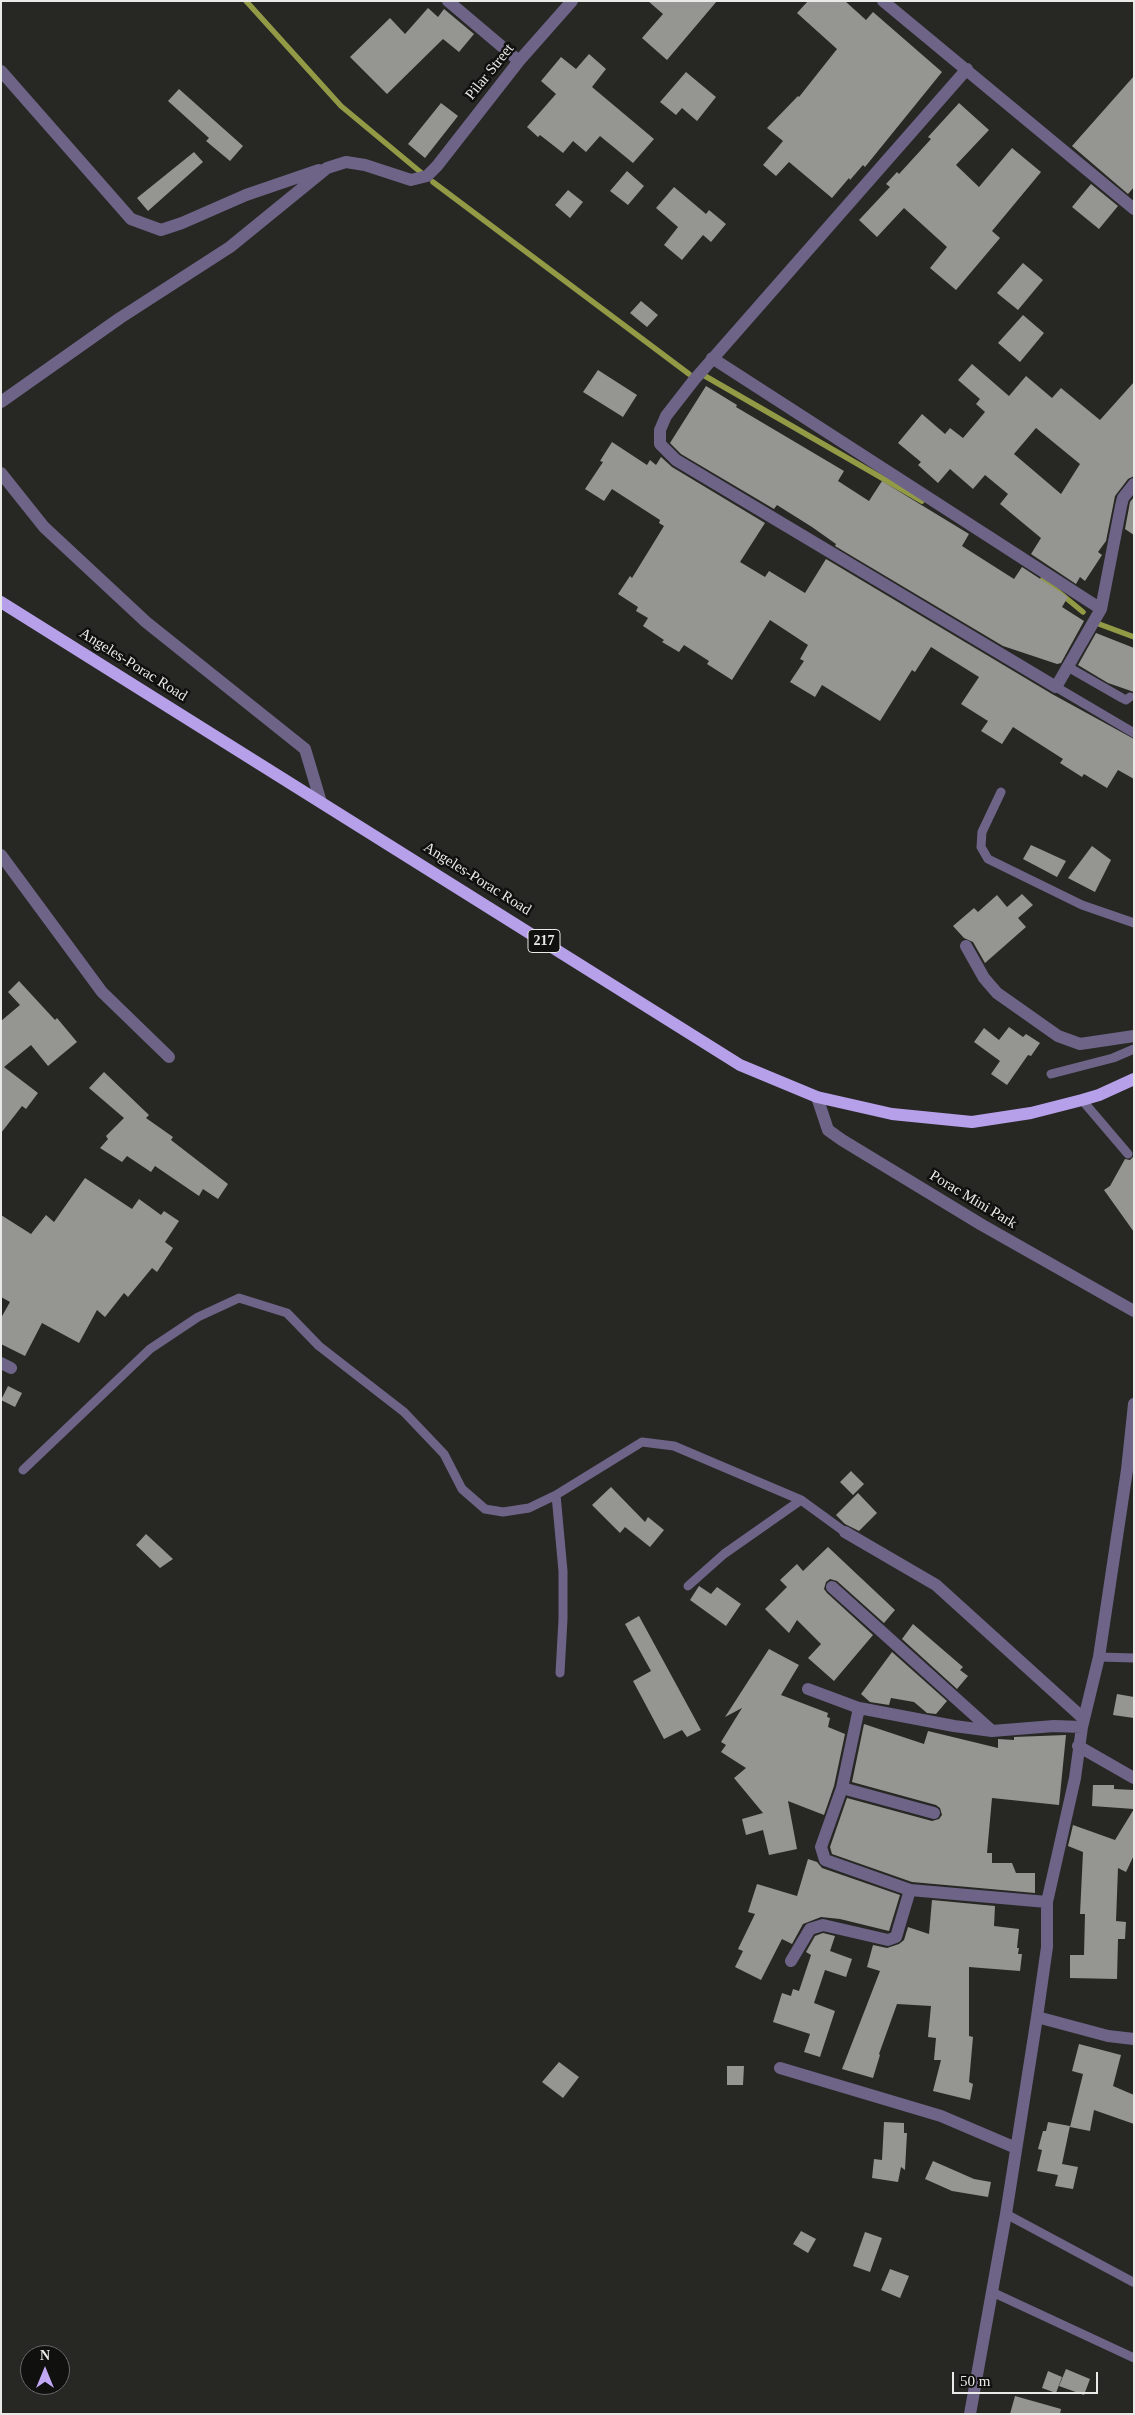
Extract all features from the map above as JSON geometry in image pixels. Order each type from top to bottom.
[{"type":"main road","name":"Angeles-Porac Road","points":[[1,602],[320,799],[740,1064],[817,1097],[892,1114],[972,1122],[1031,1113],[1082,1100],[1099,1095],[1134,1079]]},
{"type":"street","points":[[448,1],[519,61]]},
{"type":"street","name":"Pilar Street","points":[[326,168],[346,162],[365,165],[411,180],[427,176],[437,166],[519,61],[572,1]]},
{"type":"street","points":[[883,1],[1134,209]]},
{"type":"street","points":[[967,69],[712,358],[666,416],[660,430],[660,444],[671,454],[1056,688],[1101,609],[1123,498],[1134,484]]},
{"type":"street","points":[[1,71],[131,219],[161,230],[182,223],[246,195],[326,168]]},
{"type":"street","points":[[1,402],[104,329],[230,247],[326,168]]},
{"type":"street","points":[[712,358],[1101,609]]},
{"type":"street","points":[[1,473],[44,527],[146,622],[305,749],[320,799]]},
{"type":"street","points":[[1,855],[102,992],[169,1057]]},
{"type":"street","points":[[966,946],[984,978],[996,993],[1058,1036],[1080,1044],[1134,1036]]},
{"type":"street","name":"Porac Mini Park","points":[[817,1097],[828,1130],[842,1140],[982,1225],[1134,1311]]},
{"type":"street","points":[[970,2414],[1006,2214],[1038,2017],[1047,1947],[1047,1902],[1075,1778],[1078,1746],[1099,1657],[1127,1470],[1134,1404]]},
{"type":"street","points":[[845,1532],[936,1585],[1083,1723]]},
{"type":"street","points":[[832,1587],[992,1731]]},
{"type":"street","points":[[808,1689],[859,1708],[954,1726],[992,1731],[1083,1723]]},
{"type":"street","points":[[859,1708],[842,1788],[821,1847],[825,1860],[910,1890],[1047,1902]]},
{"type":"street","points":[[1078,1746],[1134,1778]]},
{"type":"street","points":[[842,1788],[934,1813]]},
{"type":"street","points":[[791,1961],[810,1929],[823,1925],[888,1940],[896,1936],[910,1890]]},
{"type":"street","points":[[1038,2017],[1108,2036],[1134,2039]]},
{"type":"street","points":[[780,2068],[941,2116],[1016,2148]]},
{"type":"lane","points":[[1068,667],[1126,700],[1130,696]]},
{"type":"lane","points":[[1056,688],[1134,733]]},
{"type":"lane","points":[[1001,792],[982,832],[981,847],[988,860],[1082,905],[1134,923]]},
{"type":"lane","points":[[1051,1074],[1095,1064],[1134,1049]]},
{"type":"lane","points":[[1082,1100],[1128,1154]]},
{"type":"lane","points":[[23,1470],[150,1350],[198,1317],[239,1298],[287,1314],[319,1346],[404,1412],[444,1454],[462,1489],[485,1510],[503,1512],[529,1508],[556,1495],[642,1442],[674,1446],[801,1500],[845,1532]]},
{"type":"lane","points":[[1127,1470],[1134,1482]]},
{"type":"lane","points":[[556,1495],[563,1572],[560,1673]]},
{"type":"lane","points":[[688,1586],[724,1554],[801,1500]]},
{"type":"lane","points":[[1099,1657],[1134,1658]]},
{"type":"lane","points":[[1006,2214],[1133,2282]]},
{"type":"lane","points":[[992,2292],[1134,2358]]},
{"type":"building","points":[[648,1],[717,1],[667,60],[642,38],[663,14]]},
{"type":"building","points":[[808,1],[845,1],[866,20],[873,12],[942,72],[865,167],[863,165],[850,180],[849,178],[832,198],[789,162],[776,176],[763,165],[783,141],[767,128],[799,97],[837,49],[797,13]]},
{"type":"building","points":[[428,8],[438,17],[444,9],[474,34],[459,52],[443,39],[387,94],[350,57],[390,18],[405,34]]},
{"type":"building","points":[[589,54],[606,69],[592,87],[654,139],[633,163],[600,136],[586,152],[573,141],[563,153],[540,135],[538,137],[527,127],[556,94],[541,81],[561,57],[576,69]]},
{"type":"building","points":[[686,72],[716,97],[697,121],[682,108],[676,115],[660,102]]},
{"type":"building","points":[[1134,76],[1134,187],[1128,194],[1072,146]]},
{"type":"building","points":[[179,89],[243,146],[230,161],[206,141],[209,138],[168,101]]},
{"type":"building","points":[[441,103],[458,116],[425,158],[408,144]]},
{"type":"building","points":[[959,103],[989,130],[956,165],[979,187],[1012,148],[1041,172],[992,231],[1000,238],[956,290],[930,268],[947,247],[904,208],[877,237],[859,220],[890,187],[886,184],[897,172],[899,174],[931,139],[928,137]]},
{"type":"building","points":[[194,152],[203,162],[148,211],[137,198]]},
{"type":"building","points":[[627,171],[644,186],[628,205],[610,191]]},
{"type":"building","points":[[1091,184],[1118,206],[1099,229],[1072,207]]},
{"type":"building","points":[[674,187],[706,214],[709,210],[726,224],[711,242],[703,235],[682,260],[664,245],[678,227],[656,208]]},
{"type":"building","points":[[568,190],[583,202],[570,218],[555,205]]},
{"type":"building","points":[[1023,263],[1043,280],[1018,310],[997,293]]},
{"type":"building","points":[[641,301],[658,315],[647,327],[630,313]]},
{"type":"building","points":[[1023,315],[1044,333],[1020,362],[998,343]]},
{"type":"building","points":[[972,364],[1009,396],[1026,376],[1052,398],[1061,388],[1100,420],[1134,382],[1134,476],[1128,479],[1115,496],[1106,541],[1098,552],[1102,555],[1085,581],[1080,577],[1076,584],[1031,554],[1041,538],[1000,504],[1008,494],[985,475],[973,489],[950,469],[938,483],[918,465],[921,462],[898,443],[922,414],[945,434],[950,428],[963,438],[985,412],[976,404],[980,399],[958,380]],"holes":[[[1036,428],[1080,464],[1061,494],[1014,454]]]},
{"type":"building","points":[[598,370],[637,395],[623,417],[583,392]]},
{"type":"building","points":[[706,386],[737,405],[736,407],[844,471],[838,481],[869,501],[882,481],[969,534],[962,546],[1014,579],[1022,567],[1068,597],[1062,607],[1084,621],[1061,663],[1057,664],[1003,646],[835,546],[836,544],[812,527],[777,505],[774,509],[681,454],[670,443]]},
{"type":"building","points":[[612,442],[647,465],[650,460],[656,465],[661,457],[672,467],[765,523],[740,562],[765,577],[769,571],[805,593],[826,559],[1052,694],[1134,739],[1134,779],[1118,770],[1107,788],[1084,774],[1082,777],[1060,763],[1063,759],[1013,727],[1002,744],[981,731],[988,721],[961,704],[979,677],[931,647],[915,672],[912,670],[880,721],[822,685],[815,697],[790,682],[804,661],[800,659],[808,645],[770,620],[732,680],[707,664],[709,661],[684,645],[679,652],[662,642],[664,640],[643,626],[648,618],[636,611],[638,607],[618,594],[630,576],[632,578],[664,526],[659,523],[660,520],[612,489],[604,501],[585,489],[603,462],[600,461]]},
{"type":"building","points":[[1134,497],[1134,535],[1125,529],[1130,502]]},
{"type":"building","points":[[1096,633],[1134,648],[1134,692],[1108,683],[1078,665]]},
{"type":"building","points":[[1031,845],[1066,861],[1057,877],[1023,859]]},
{"type":"building","points":[[1092,846],[1111,860],[1095,892],[1068,878]]},
{"type":"building","points":[[1022,894],[1033,905],[1018,918],[1026,927],[985,963],[973,942],[964,938],[953,926],[974,908],[978,912],[997,895],[1007,907]]},
{"type":"building","points":[[19,981],[55,1020],[57,1018],[77,1042],[48,1066],[31,1045],[4,1067],[38,1093],[26,1109],[22,1106],[1,1133],[1,1021],[20,1005],[8,992]]},
{"type":"building","points":[[1009,1027],[1023,1037],[1026,1034],[1040,1043],[1031,1056],[1028,1055],[1007,1085],[991,1074],[1000,1061],[974,1042],[984,1028],[999,1040]]},
{"type":"building","points":[[104,1072],[149,1115],[146,1118],[173,1137],[171,1140],[228,1184],[218,1199],[203,1189],[199,1196],[155,1166],[151,1172],[127,1156],[122,1162],[100,1148],[108,1139],[106,1136],[124,1118],[89,1088]]},
{"type":"building","points":[[1134,1156],[1134,1232],[1104,1190],[1110,1186],[1125,1159],[1130,1160]]},
{"type":"building","points":[[85,1178],[132,1209],[139,1199],[161,1215],[164,1211],[179,1221],[165,1242],[173,1248],[157,1272],[152,1268],[128,1297],[124,1293],[105,1317],[97,1310],[79,1343],[42,1323],[25,1356],[1,1344],[1,1318],[10,1302],[1,1297],[1,1215],[31,1234],[46,1215],[54,1222]]},
{"type":"building","points":[[8,1386],[22,1393],[15,1407],[1,1400]]},
{"type":"building","points":[[851,1471],[864,1484],[853,1495],[840,1482]]},
{"type":"building","points":[[611,1487],[645,1522],[648,1517],[664,1530],[650,1547],[625,1527],[620,1533],[592,1505]]},
{"type":"building","points":[[858,1493],[877,1513],[859,1531],[845,1524],[836,1515]]},
{"type":"building","points":[[146,1534],[173,1559],[160,1568],[136,1545]]},
{"type":"building","points":[[828,1547],[895,1610],[884,1623],[837,1581],[830,1579],[826,1582],[824,1589],[827,1593],[873,1635],[834,1681],[808,1658],[821,1644],[797,1620],[789,1633],[765,1609],[787,1587],[780,1580],[797,1564],[803,1571]]},
{"type":"building","points":[[699,1586],[711,1594],[717,1587],[741,1604],[726,1626],[690,1600]]},
{"type":"building","points":[[639,1616],[701,1730],[687,1737],[682,1730],[664,1739],[633,1681],[651,1671],[625,1624]]},
{"type":"building","points":[[913,1624],[963,1667],[960,1670],[968,1676],[957,1689],[902,1639]]},
{"type":"building","points":[[769,1649],[799,1665],[781,1695],[828,1713],[827,1717],[830,1718],[828,1727],[845,1734],[834,1786],[824,1815],[788,1801],[797,1849],[769,1855],[763,1830],[746,1835],[742,1819],[763,1813],[734,1778],[746,1768],[721,1752],[726,1745],[721,1742],[742,1708],[725,1717]]},
{"type":"building","points":[[892,1652],[947,1701],[936,1714],[927,1713],[914,1702],[891,1698],[889,1705],[870,1702],[861,1694]]},
{"type":"building","points":[[1117,1694],[1134,1697],[1134,1718],[1113,1715]]},
{"type":"building","points":[[864,1724],[924,1744],[928,1731],[998,1748],[998,1739],[1014,1740],[1014,1737],[1066,1735],[1059,1805],[992,1798],[987,1853],[992,1853],[992,1863],[1012,1863],[1016,1873],[1035,1873],[1035,1893],[912,1882],[832,1854],[830,1847],[847,1798],[932,1821],[939,1819],[942,1815],[940,1808],[936,1805],[852,1782]]},
{"type":"building","points":[[1093,1785],[1114,1785],[1114,1789],[1134,1790],[1134,1809],[1092,1806]]},
{"type":"building","points":[[1134,1809],[1134,1855],[1126,1872],[1118,1868],[1116,1921],[1126,1922],[1125,1939],[1118,1939],[1117,1979],[1070,1978],[1070,1955],[1084,1955],[1085,1914],[1080,1914],[1083,1852],[1068,1846],[1073,1825],[1115,1840]]},
{"type":"building","points":[[808,1859],[817,1862],[822,1868],[900,1895],[889,1931],[840,1919],[821,1917],[803,1924],[792,1944],[782,1939],[761,1980],[735,1967],[743,1951],[738,1949],[755,1914],[748,1912],[757,1884],[797,1896]]},
{"type":"building","points":[[932,1900],[995,1906],[994,1926],[1019,1929],[1017,1948],[1019,1948],[1018,1954],[1022,1954],[1020,1971],[969,1967],[969,2036],[973,2037],[969,2082],[973,2084],[970,2100],[933,2091],[941,2060],[934,2060],[936,2038],[928,2037],[931,2006],[897,2004],[879,2054],[873,2078],[842,2069],[880,1971],[867,1967],[873,1945],[887,1948],[899,1944],[904,1940],[908,1927],[929,1934]]},
{"type":"building","points":[[823,1933],[835,1936],[830,1951],[852,1959],[846,1977],[825,1970],[814,2003],[835,2011],[820,2057],[804,2052],[810,2034],[773,2022],[782,1993],[791,1996],[793,1989],[799,1991],[811,1955],[806,1952],[815,1936]]},
{"type":"building","points":[[1079,2044],[1121,2055],[1113,2086],[1134,2095],[1134,2124],[1094,2110],[1090,2131],[1070,2127],[1083,2074],[1072,2071]]},
{"type":"building","points":[[559,2062],[579,2077],[563,2098],[542,2082]]},
{"type":"building","points":[[727,2066],[744,2066],[743,2085],[727,2085]]},
{"type":"building","points":[[884,2122],[904,2123],[904,2133],[907,2133],[905,2170],[901,2167],[898,2182],[872,2178],[874,2159],[882,2160]]},
{"type":"building","points":[[1048,2122],[1070,2126],[1062,2164],[1078,2167],[1073,2189],[1055,2186],[1058,2175],[1037,2171],[1042,2150],[1038,2149],[1043,2131],[1046,2131]]},
{"type":"building","points":[[933,2161],[974,2179],[991,2182],[988,2197],[952,2191],[925,2179]]},
{"type":"building","points":[[801,2231],[816,2239],[808,2253],[793,2244]]},
{"type":"building","points":[[865,2232],[882,2238],[870,2272],[853,2266]]},
{"type":"building","points":[[890,2269],[909,2276],[900,2298],[881,2290]]},
{"type":"building","points":[[1066,2369],[1090,2379],[1084,2395],[1059,2386]]},
{"type":"building","points":[[1048,2371],[1062,2377],[1056,2393],[1042,2388]]},
{"type":"building","points":[[1015,2396],[1061,2409],[1060,2414],[1010,2414]]},
{"type":"waterway","points":[[246,1],[341,106],[424,175]]},
{"type":"waterway","points":[[433,182],[689,374]]},
{"type":"waterway","points":[[705,376],[922,501]]},
{"type":"waterway","points":[[1043,579],[1083,612]]},
{"type":"waterway","points":[[1099,624],[1134,637]]}]
